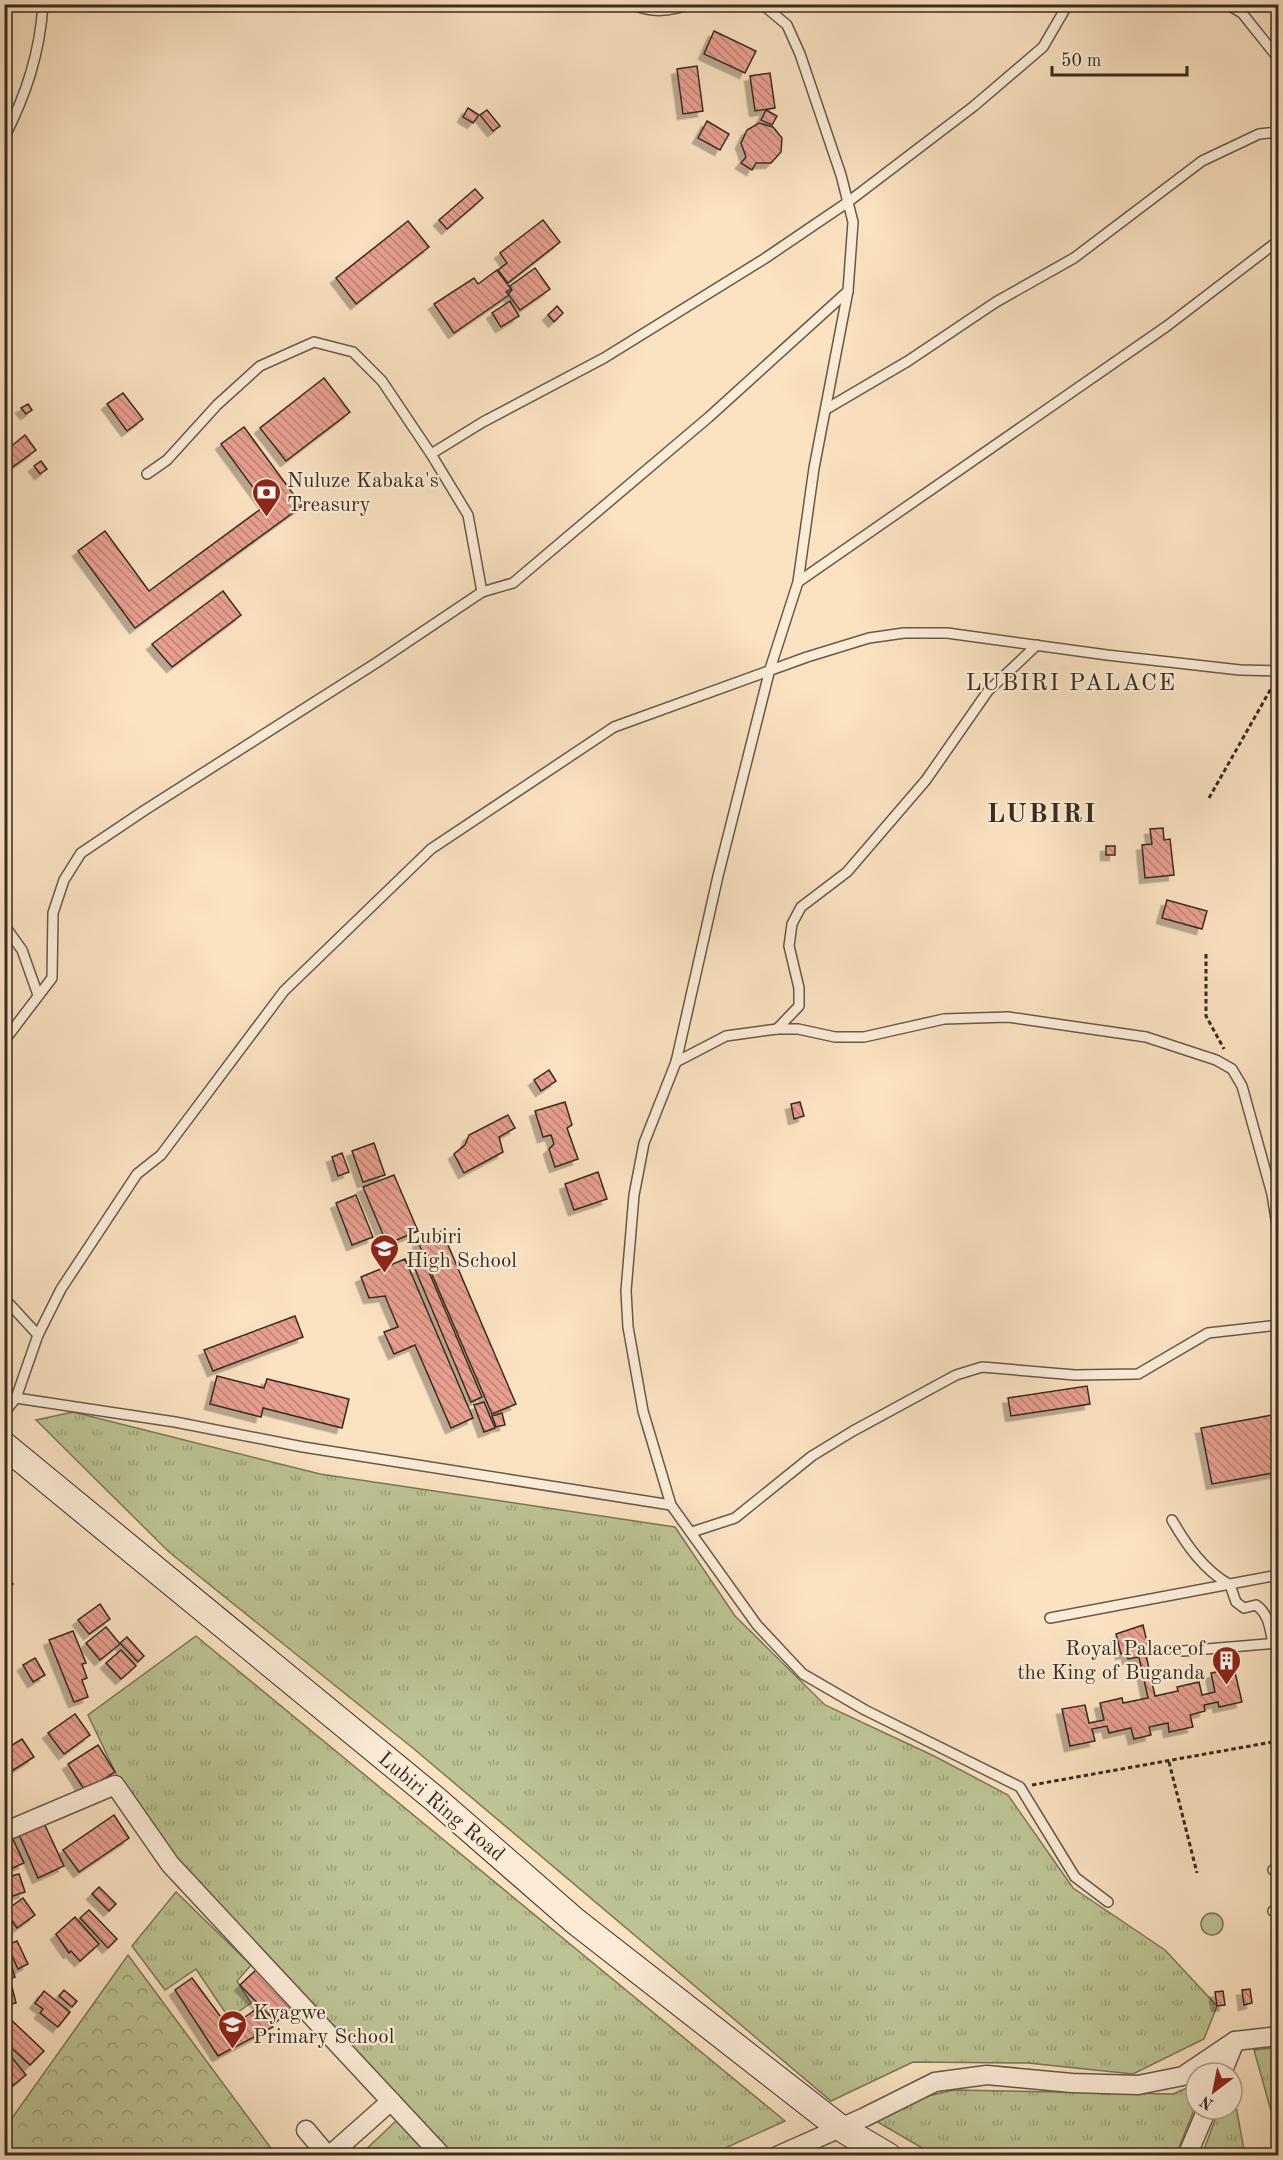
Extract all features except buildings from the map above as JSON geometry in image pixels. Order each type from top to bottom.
[{"type":"main road","name":"Lubiri Ring Road","points":[[4,1445],[435,1799],[575,1921],[839,2127],[888,2156]]},
{"type":"street","points":[[4,1832],[116,1785],[170,1864],[442,2156]]},
{"type":"street","points":[[777,2156],[865,2117],[935,2082],[987,2075],[1072,2083],[1138,2085],[1183,2076],[1235,2041],[1278,2036]]},
{"type":"street","points":[[1227,2061],[1235,2041]]},
{"type":"street","points":[[306,2130],[328,2156],[391,2101]]},
{"type":"street","points":[[1187,2156],[1202,2121]]},
{"type":"lane","points":[[4,138],[26,94],[41,35],[43,4]]},
{"type":"lane","points":[[630,4],[644,10],[663,12],[692,4]]},
{"type":"lane","points":[[762,4],[787,25],[801,54],[848,202],[853,222],[848,291],[828,408],[814,468],[798,582],[770,669],[718,876],[676,1062],[644,1143],[634,1195],[626,1291],[628,1327],[643,1411],[671,1505],[692,1532],[701,1550],[758,1625],[803,1674],[865,1710],[1020,1787],[1075,1877],[1108,1902]]},
{"type":"lane","points":[[431,454],[604,358],[765,259],[848,202],[974,106],[1043,47],[1068,4]]},
{"type":"lane","points":[[1227,4],[1242,13],[1278,58]]},
{"type":"lane","points":[[828,408],[908,361],[996,302],[1074,258],[1202,161],[1259,134],[1278,132]]},
{"type":"lane","points":[[798,582],[1167,326],[1278,241]]},
{"type":"lane","points":[[4,1041],[52,978],[54,913],[64,880],[81,853],[482,592],[513,583],[709,417],[848,291]]},
{"type":"lane","points":[[147,474],[167,459],[218,405],[260,366],[314,342],[353,352],[382,381],[431,454],[468,516],[482,592]]},
{"type":"lane","points":[[4,1413],[16,1398],[38,1335],[61,1289],[137,1174],[161,1155],[284,991],[431,849],[614,727],[770,669],[868,638],[904,633],[947,633],[1278,673]]},
{"type":"lane","points":[[777,1029],[799,1006],[799,988],[789,946],[792,924],[801,907],[847,872],[926,780],[988,691],[1037,645]]},
{"type":"lane","points":[[4,925],[22,950],[38,995]]},
{"type":"lane","points":[[676,1062],[726,1036],[777,1029],[798,1029],[835,1037],[864,1037],[944,1019],[1008,1017],[1146,1037],[1216,1060],[1232,1069],[1245,1097],[1272,1194],[1278,1232]]},
{"type":"lane","points":[[4,1298],[38,1335]]},
{"type":"lane","points":[[692,1532],[735,1518],[813,1456],[853,1431],[956,1375],[981,1367],[1075,1375],[1138,1374],[1208,1333],[1278,1325]]},
{"type":"lane","points":[[16,1398],[175,1422],[303,1448],[671,1505]]},
{"type":"lane","points":[[1172,1520],[1184,1540],[1212,1575],[1230,1585],[1236,1602],[1244,1608],[1256,1605],[1262,1610],[1276,1643],[1183,1651]]},
{"type":"lane","points":[[1050,1618],[1278,1575]]},
{"type":"path","points":[[1209,798],[1278,673]]},
{"type":"path","points":[[1206,954],[1206,1016],[1232,1069]]},
{"type":"path","points":[[1020,1787],[1278,1741]]},
{"type":"path","points":[[1169,1762],[1197,1874]]},
{"type":"green space","points":[[73,1412],[320,1474],[675,1527],[735,1616],[825,1705],[934,1756],[1008,1795],[1073,1888],[1165,1950],[1217,2006],[1204,2039],[1133,2074],[1028,2063],[913,2062],[831,2101],[414,1749],[169,1552],[36,1420]]},
{"type":"green space","points":[[196,1636],[785,2121],[710,2155],[445,2155],[262,1962],[128,1799],[88,1715]]},
{"type":"green space","points":[[176,1892],[251,1965],[237,1981],[251,2003],[229,2018],[196,1969],[165,1990],[132,1946]]},
{"type":"green space","points":[[1212,1913],[1220,1916],[1223,1924],[1220,1932],[1212,1935],[1204,1932],[1201,1924],[1204,1916]]},
{"type":"green space","points":[[128,1955],[276,2155],[5,2155],[5,2128]]},
{"type":"green space","points":[[1278,2047],[1278,2136],[1254,2050]]},
{"type":"green space","points":[[1184,2089],[1184,2121],[1190,2121],[1176,2155],[934,2155],[876,2121],[915,2099],[954,2090],[1173,2094]]},
{"type":"green space","points":[[397,2120],[431,2156],[359,2156]]},
{"type":"green space","points":[[1215,2121],[1239,2121],[1245,2155],[1202,2155]]},
{"type":"place","name":"Nuluze Kabaka's Treasury","points":[[266,518]]},
{"type":"place","name":"Lubiri High School","points":[[385,1274]]},
{"type":"place","name":"Royal Palace of the King of Buganda","points":[[1226,1686]]},
{"type":"place","name":"Kyagwe Primary School","points":[[232,2050]]},
{"type":"district","name":"LUBIRI PALACE","points":[[1071,682]]},
{"type":"district","name":"LUBIRI","points":[[1042,813]]}]
